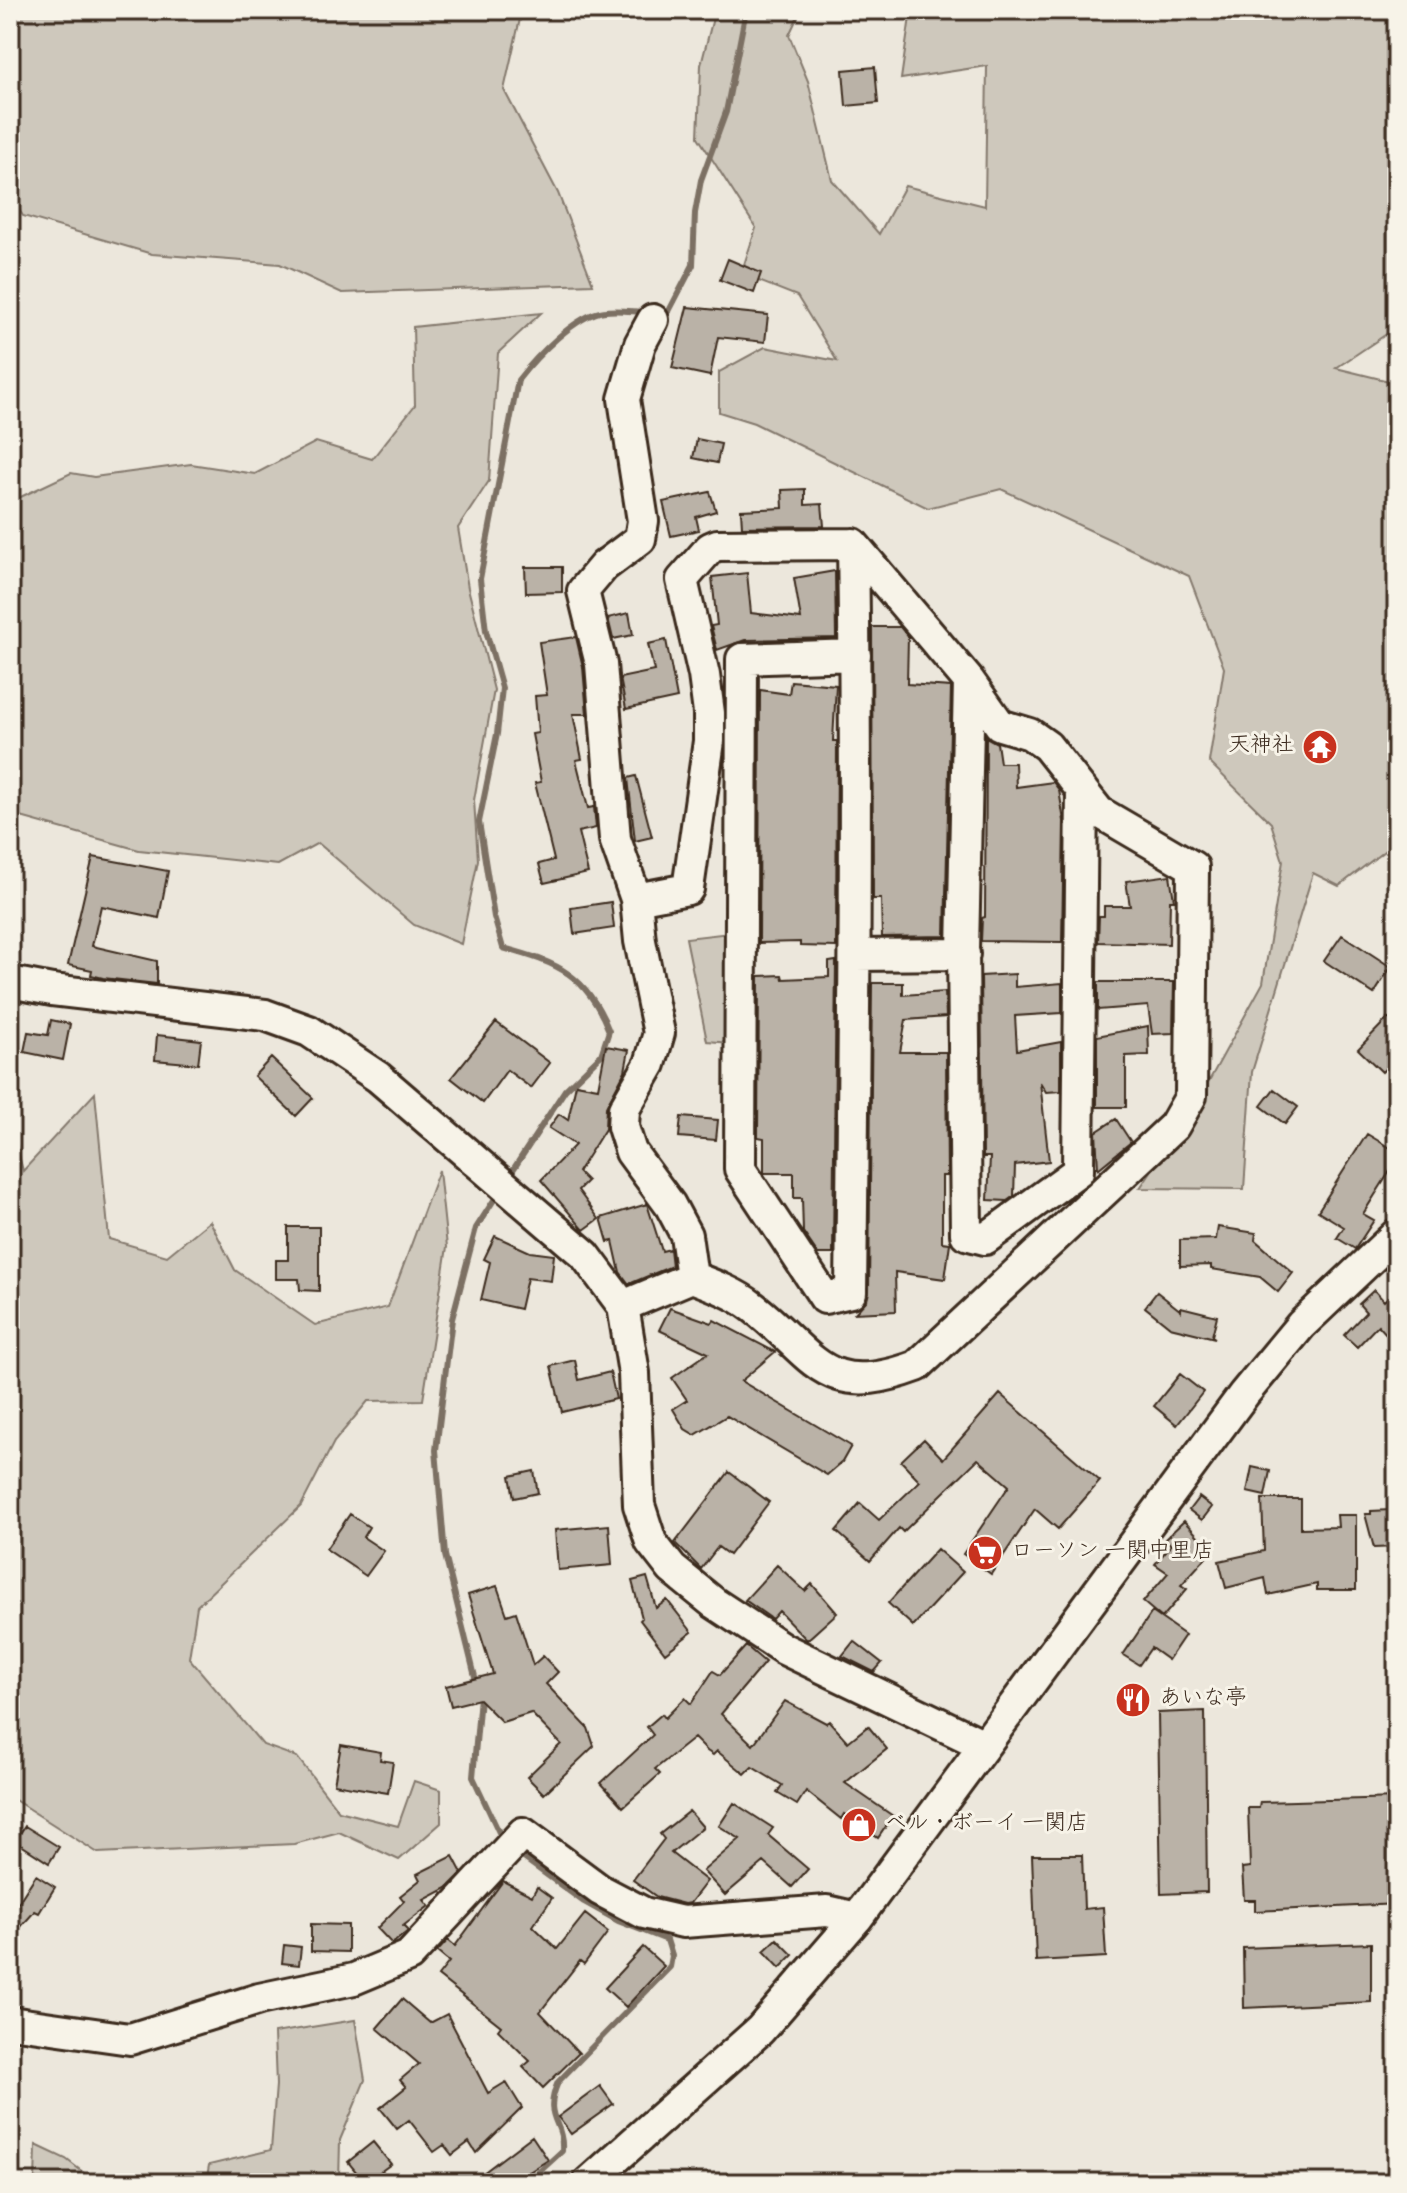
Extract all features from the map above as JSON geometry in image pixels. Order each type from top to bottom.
[{"type":"street","points":[[653,320],[640,344],[624,399],[643,521],[640,539],[604,566],[583,591],[601,664],[615,839],[636,899],[659,1033],[650,1064],[624,1109],[623,1127],[631,1152],[670,1205],[686,1235],[692,1277]]},
{"type":"street","points":[[636,899],[688,889],[701,772],[709,741],[709,713],[704,675],[682,580],[710,548],[717,545],[853,544]]},
{"type":"street","points":[[853,544],[855,655],[855,955],[851,1292],[825,1298],[740,1169],[742,659],[855,655]]},
{"type":"street","points":[[623,1306],[692,1277],[730,1292],[754,1308],[803,1356],[836,1373],[855,1379],[874,1378],[917,1366],[1174,1126],[1184,1110],[1194,1079],[1193,867],[1099,812],[1047,746],[1030,734],[1000,725],[969,681],[853,544]]},
{"type":"street","points":[[969,681],[964,954],[966,1234],[985,1239],[1078,1171],[1082,790]]},
{"type":"street","points":[[855,955],[964,954]]},
{"type":"street","points":[[10,982],[52,990],[265,1015],[309,1031],[378,1077],[585,1255],[623,1306],[634,1373],[639,1505],[651,1542],[672,1569],[714,1603],[784,1649],[982,1744]]},
{"type":"street","points":[[588,2183],[760,2030],[857,1918],[982,1744],[1244,1394],[1301,1325],[1397,1234]]},
{"type":"street","points":[[10,2022],[130,2039],[259,1999],[354,1979],[409,1956],[523,1833],[600,1890],[644,1913],[683,1922],[827,1911],[857,1918]]},
{"type":"shaded area","points":[[10,10],[522,10],[504,90],[558,193],[593,284],[342,293],[280,264],[152,254],[23,216],[10,196]]},
{"type":"shaded area","points":[[715,10],[801,10],[789,35],[808,81],[832,180],[879,234],[905,186],[985,206],[987,66],[901,79],[911,10],[1397,10],[1397,327],[1336,368],[1397,383],[1397,841],[1339,886],[1313,873],[1252,1072],[1244,1189],[1140,1188],[1199,1099],[1263,983],[1283,861],[1271,823],[1209,762],[1224,668],[1189,576],[1001,489],[928,508],[754,423],[719,412],[719,372],[765,347],[837,361],[797,296],[741,274],[756,228],[698,137],[701,65]]},
{"type":"shaded area","points":[[541,313],[498,353],[489,481],[458,528],[468,588],[494,690],[474,800],[478,860],[461,944],[414,925],[318,843],[278,865],[139,850],[10,814],[10,502],[71,473],[94,477],[191,464],[255,474],[316,442],[372,459],[415,405],[413,327]]},
{"type":"shaded area","points":[[729,933],[731,1043],[707,1041],[686,938]]},
{"type":"shaded area","points":[[95,1093],[109,1239],[167,1256],[210,1221],[235,1270],[315,1325],[388,1307],[439,1170],[447,1247],[423,1400],[368,1401],[334,1442],[301,1506],[197,1606],[189,1658],[263,1745],[297,1757],[339,1811],[398,1826],[414,1781],[441,1790],[441,1823],[399,1860],[339,1832],[294,1844],[98,1853],[10,1797],[10,1120],[23,1171]]},
{"type":"shaded area","points":[[355,2020],[365,2080],[340,2140],[339,2183],[206,2183],[209,2165],[271,2150],[276,2085],[274,2033]]},
{"type":"shaded area","points":[[36,2145],[66,2159],[97,2183],[35,2183]]},
{"type":"building","points":[[875,67],[878,103],[846,106],[843,70]]},
{"type":"building","points":[[728,259],[761,273],[754,293],[720,280]]},
{"type":"building","points":[[687,307],[768,315],[765,342],[718,337],[710,376],[672,368]]},
{"type":"building","points":[[697,439],[721,444],[717,463],[693,458]]},
{"type":"building","points":[[805,489],[805,505],[822,504],[824,526],[742,527],[741,510],[783,508],[782,490]]},
{"type":"building","points":[[710,492],[716,511],[696,517],[699,530],[671,536],[663,502]]},
{"type":"building","points":[[525,567],[562,567],[562,592],[526,593]]},
{"type":"building","points":[[835,571],[836,638],[745,640],[717,650],[711,626],[717,625],[712,577],[747,573],[751,613],[801,619],[794,578]]},
{"type":"building","points":[[629,613],[633,635],[613,639],[608,618]]},
{"type":"building","points":[[872,627],[900,627],[908,637],[907,684],[951,687],[945,936],[882,937],[881,899],[873,899]]},
{"type":"building","points":[[576,637],[583,667],[587,714],[573,714],[582,759],[576,760],[588,808],[594,807],[596,828],[578,832],[588,873],[544,883],[539,864],[554,860],[535,783],[541,782],[532,734],[538,733],[535,696],[547,695],[539,642]]},
{"type":"building","points":[[666,640],[677,698],[626,709],[620,678],[654,671],[648,644]]},
{"type":"building","points":[[791,681],[836,685],[833,741],[837,741],[836,947],[800,946],[800,942],[759,943],[760,690],[789,694]]},
{"type":"building","points":[[986,737],[997,743],[1000,763],[1015,763],[1016,787],[1053,782],[1059,790],[1064,821],[1062,942],[981,941],[982,918],[985,917]]},
{"type":"building","points":[[636,776],[652,837],[635,841],[628,778]]},
{"type":"building","points":[[93,857],[168,871],[159,918],[101,906],[92,946],[157,961],[157,984],[103,978],[91,975],[92,970],[68,965]]},
{"type":"building","points":[[1170,875],[1174,900],[1170,900],[1169,944],[1098,942],[1099,916],[1104,916],[1104,906],[1130,906],[1126,881]]},
{"type":"building","points":[[611,902],[614,928],[574,934],[571,908]]},
{"type":"building","points":[[1342,935],[1391,967],[1374,994],[1324,961]]},
{"type":"building","points":[[836,961],[833,1254],[818,1254],[803,1232],[802,1198],[794,1198],[794,1173],[764,1173],[764,1138],[758,1137],[759,976],[782,975],[783,979],[829,977],[829,962]]},
{"type":"building","points":[[1015,974],[1015,987],[1062,983],[1062,1013],[1015,1016],[1017,1050],[1061,1042],[1061,1091],[1046,1092],[1040,1082],[1049,1161],[1015,1165],[1014,1196],[1007,1201],[988,1200],[990,1157],[983,1157],[981,976]]},
{"type":"building","points":[[1098,982],[1174,982],[1173,1033],[1152,1034],[1148,1006],[1098,1010]]},
{"type":"building","points":[[872,983],[903,983],[903,995],[945,992],[946,1017],[906,1020],[900,1052],[946,1052],[947,1176],[942,1176],[942,1242],[950,1243],[945,1279],[895,1272],[896,1311],[855,1313],[867,1300],[869,1292]]},
{"type":"building","points":[[1388,1018],[1397,1027],[1397,1057],[1382,1072],[1358,1049]]},
{"type":"building","points":[[51,1020],[70,1024],[63,1060],[24,1052],[28,1032],[48,1035]]},
{"type":"building","points":[[496,1022],[550,1063],[531,1088],[507,1070],[483,1103],[451,1078]]},
{"type":"building","points":[[1148,1026],[1149,1055],[1126,1056],[1126,1107],[1097,1107],[1097,1036]]},
{"type":"building","points":[[157,1035],[201,1040],[198,1064],[155,1060]]},
{"type":"building","points":[[606,1046],[629,1050],[625,1071],[606,1107],[605,1129],[578,1172],[587,1181],[578,1190],[599,1219],[584,1230],[541,1180],[575,1145],[549,1128],[559,1114],[568,1120],[576,1084],[598,1088]]},
{"type":"building","points":[[271,1058],[313,1098],[296,1116],[254,1076]]},
{"type":"building","points":[[1274,1089],[1298,1107],[1285,1124],[1261,1106]]},
{"type":"building","points":[[681,1117],[718,1120],[716,1140],[679,1137]]},
{"type":"building","points":[[1116,1119],[1131,1142],[1098,1169],[1096,1132]]},
{"type":"building","points":[[1367,1134],[1397,1152],[1397,1160],[1363,1214],[1374,1220],[1355,1249],[1337,1238],[1344,1227],[1318,1211]]},
{"type":"building","points":[[647,1204],[662,1251],[670,1249],[672,1266],[629,1284],[620,1272],[613,1241],[608,1242],[601,1218]]},
{"type":"building","points":[[288,1227],[319,1227],[319,1291],[300,1290],[299,1279],[276,1279],[276,1260],[288,1260]]},
{"type":"building","points":[[1218,1227],[1256,1233],[1255,1240],[1293,1273],[1278,1292],[1260,1277],[1211,1269],[1211,1265],[1180,1266],[1180,1240],[1216,1239]]},
{"type":"building","points":[[495,1236],[530,1252],[554,1255],[551,1281],[527,1278],[520,1309],[481,1300],[490,1262],[484,1259]]},
{"type":"building","points":[[1397,1289],[1397,1346],[1378,1325],[1357,1347],[1344,1335],[1366,1312],[1359,1304],[1374,1290],[1384,1301]]},
{"type":"building","points":[[1157,1292],[1181,1311],[1181,1307],[1217,1316],[1212,1336],[1215,1338],[1170,1327],[1145,1307]]},
{"type":"building","points":[[670,1308],[712,1323],[714,1320],[775,1352],[741,1381],[851,1446],[842,1462],[827,1475],[727,1416],[695,1435],[685,1429],[673,1409],[687,1400],[672,1378],[708,1353],[659,1330]]},
{"type":"building","points":[[575,1360],[579,1380],[610,1372],[616,1399],[562,1412],[551,1366]]},
{"type":"building","points":[[1180,1374],[1203,1392],[1177,1425],[1154,1406]]},
{"type":"building","points":[[1000,1394],[1100,1481],[1058,1529],[1035,1509],[991,1574],[963,1554],[1009,1486],[978,1459],[903,1532],[899,1528],[870,1561],[836,1531],[860,1503],[879,1520],[920,1481],[901,1461],[924,1439],[943,1459]]},
{"type":"building","points":[[1252,1467],[1270,1471],[1265,1496],[1247,1492]]},
{"type":"building","points":[[534,1471],[538,1493],[514,1498],[510,1476]]},
{"type":"building","points":[[729,1472],[769,1502],[729,1555],[718,1547],[701,1569],[675,1543]]},
{"type":"building","points":[[1199,1497],[1212,1507],[1202,1520],[1189,1510]]},
{"type":"building","points":[[1262,1499],[1301,1499],[1301,1528],[1338,1527],[1337,1515],[1356,1515],[1356,1590],[1317,1590],[1317,1584],[1268,1595],[1265,1578],[1226,1588],[1219,1561],[1264,1551]]},
{"type":"building","points":[[1390,1510],[1391,1528],[1397,1528],[1397,1547],[1374,1548],[1365,1514]]},
{"type":"building","points":[[350,1514],[369,1527],[363,1537],[384,1551],[366,1576],[326,1549]]},
{"type":"building","points":[[1184,1521],[1212,1551],[1181,1585],[1187,1589],[1162,1618],[1143,1602],[1168,1573],[1155,1564],[1171,1545],[1165,1539]]},
{"type":"building","points":[[609,1525],[612,1565],[558,1570],[555,1530]]},
{"type":"building","points":[[937,1549],[963,1572],[913,1626],[888,1603]]},
{"type":"building","points":[[777,1565],[805,1591],[812,1584],[837,1613],[807,1640],[779,1611],[772,1619],[745,1600]]},
{"type":"building","points":[[647,1577],[656,1608],[667,1600],[692,1632],[665,1653],[640,1620],[632,1581]]},
{"type":"building","points":[[497,1586],[507,1615],[516,1612],[533,1665],[543,1656],[558,1672],[546,1684],[588,1728],[594,1746],[544,1794],[527,1777],[561,1744],[531,1713],[502,1722],[479,1699],[451,1706],[446,1686],[493,1674],[468,1595]]},
{"type":"building","points":[[1152,1612],[1185,1635],[1168,1660],[1151,1648],[1139,1665],[1123,1655]]},
{"type":"building","points":[[854,1641],[882,1663],[874,1672],[842,1656]]},
{"type":"building","points":[[746,1646],[765,1662],[721,1714],[753,1745],[785,1701],[826,1723],[829,1721],[848,1742],[868,1726],[887,1749],[845,1783],[893,1816],[878,1838],[844,1814],[841,1819],[806,1791],[797,1805],[777,1793],[782,1785],[752,1767],[745,1774],[717,1751],[713,1755],[707,1751],[694,1738],[655,1769],[660,1774],[623,1807],[601,1783],[653,1735],[647,1727],[662,1714],[665,1718],[685,1698],[691,1704],[713,1671],[720,1675]]},
{"type":"building","points":[[1205,1711],[1207,1892],[1161,1894],[1158,1713]]},
{"type":"building","points":[[341,1745],[381,1752],[380,1760],[393,1762],[388,1793],[334,1784]]},
{"type":"building","points":[[1397,1798],[1397,1904],[1255,1911],[1255,1900],[1244,1900],[1242,1868],[1250,1867],[1248,1808],[1259,1808],[1260,1802]]},
{"type":"building","points":[[734,1803],[773,1828],[768,1835],[808,1869],[792,1887],[764,1862],[725,1895],[703,1871],[740,1839],[719,1826]]},
{"type":"building","points":[[689,1811],[703,1827],[671,1853],[707,1881],[690,1903],[684,1904],[657,1897],[633,1880],[664,1839],[660,1834]]},
{"type":"building","points":[[25,1826],[59,1847],[49,1863],[15,1841]]},
{"type":"building","points":[[1032,1855],[1082,1855],[1084,1909],[1103,1907],[1106,1957],[1036,1961]]},
{"type":"building","points":[[453,1856],[462,1873],[447,1888],[424,1900],[429,1906],[403,1926],[408,1931],[392,1944],[377,1928],[404,1901],[400,1896],[420,1880],[417,1874]]},
{"type":"building","points":[[36,1875],[55,1887],[39,1913],[35,1911],[10,1939],[10,1896],[18,1903]]},
{"type":"building","points":[[503,1881],[532,1896],[537,1887],[552,1898],[533,1926],[557,1949],[585,1914],[608,1932],[584,1964],[580,1961],[540,2012],[579,2053],[543,2088],[523,2067],[530,2061],[498,2030],[501,2026],[438,1976],[449,1962],[437,1952],[448,1940],[455,1946]]},
{"type":"building","points":[[311,1924],[348,1925],[348,1952],[311,1951]]},
{"type":"building","points":[[777,1939],[793,1955],[780,1968],[764,1951]]},
{"type":"building","points":[[1371,1943],[1371,2002],[1244,2008],[1243,1948]]},
{"type":"building","points":[[284,1945],[301,1947],[299,1965],[282,1963]]},
{"type":"building","points":[[643,1947],[664,1966],[626,2007],[605,1988]]},
{"type":"building","points":[[402,1999],[430,2023],[447,2014],[488,2093],[506,2082],[522,2108],[476,2153],[469,2142],[452,2155],[444,2145],[434,2152],[409,2120],[397,2129],[380,2108],[406,2087],[400,2080],[419,2064],[377,2028]]},
{"type":"building","points":[[600,2086],[613,2104],[571,2134],[558,2117]]},
{"type":"building","points":[[532,2136],[548,2160],[512,2183],[470,2183]]},
{"type":"building","points":[[373,2142],[391,2164],[365,2183],[348,2162]]},
{"type":"waterway","points":[[660,312],[668,313],[693,265],[695,213],[701,180],[726,112],[746,10]]},
{"type":"waterway","points":[[507,1179],[565,1090],[601,1055],[609,1031],[591,997],[569,974],[540,959],[503,948],[494,917],[479,822],[497,734],[502,688],[486,631],[480,579],[518,380],[545,349],[582,320],[605,311],[649,312]]},
{"type":"waterway","points":[[499,1192],[476,1228],[452,1319],[436,1450],[445,1555],[480,1697],[473,1777],[503,1841]]},
{"type":"waterway","points":[[517,1853],[584,1902],[618,1921],[667,1940],[672,1956],[670,1967],[558,2082],[552,2104],[562,2151],[527,2183]]},
{"type":"place","name":"天神社","points":[[1320,747]]},
{"type":"place","name":"ローソン 一関中里店","points":[[985,1553]]},
{"type":"place","name":"あいな亭","points":[[1133,1700]]},
{"type":"place","name":"ベル・ボーイ 一関店","points":[[859,1825]]}]
